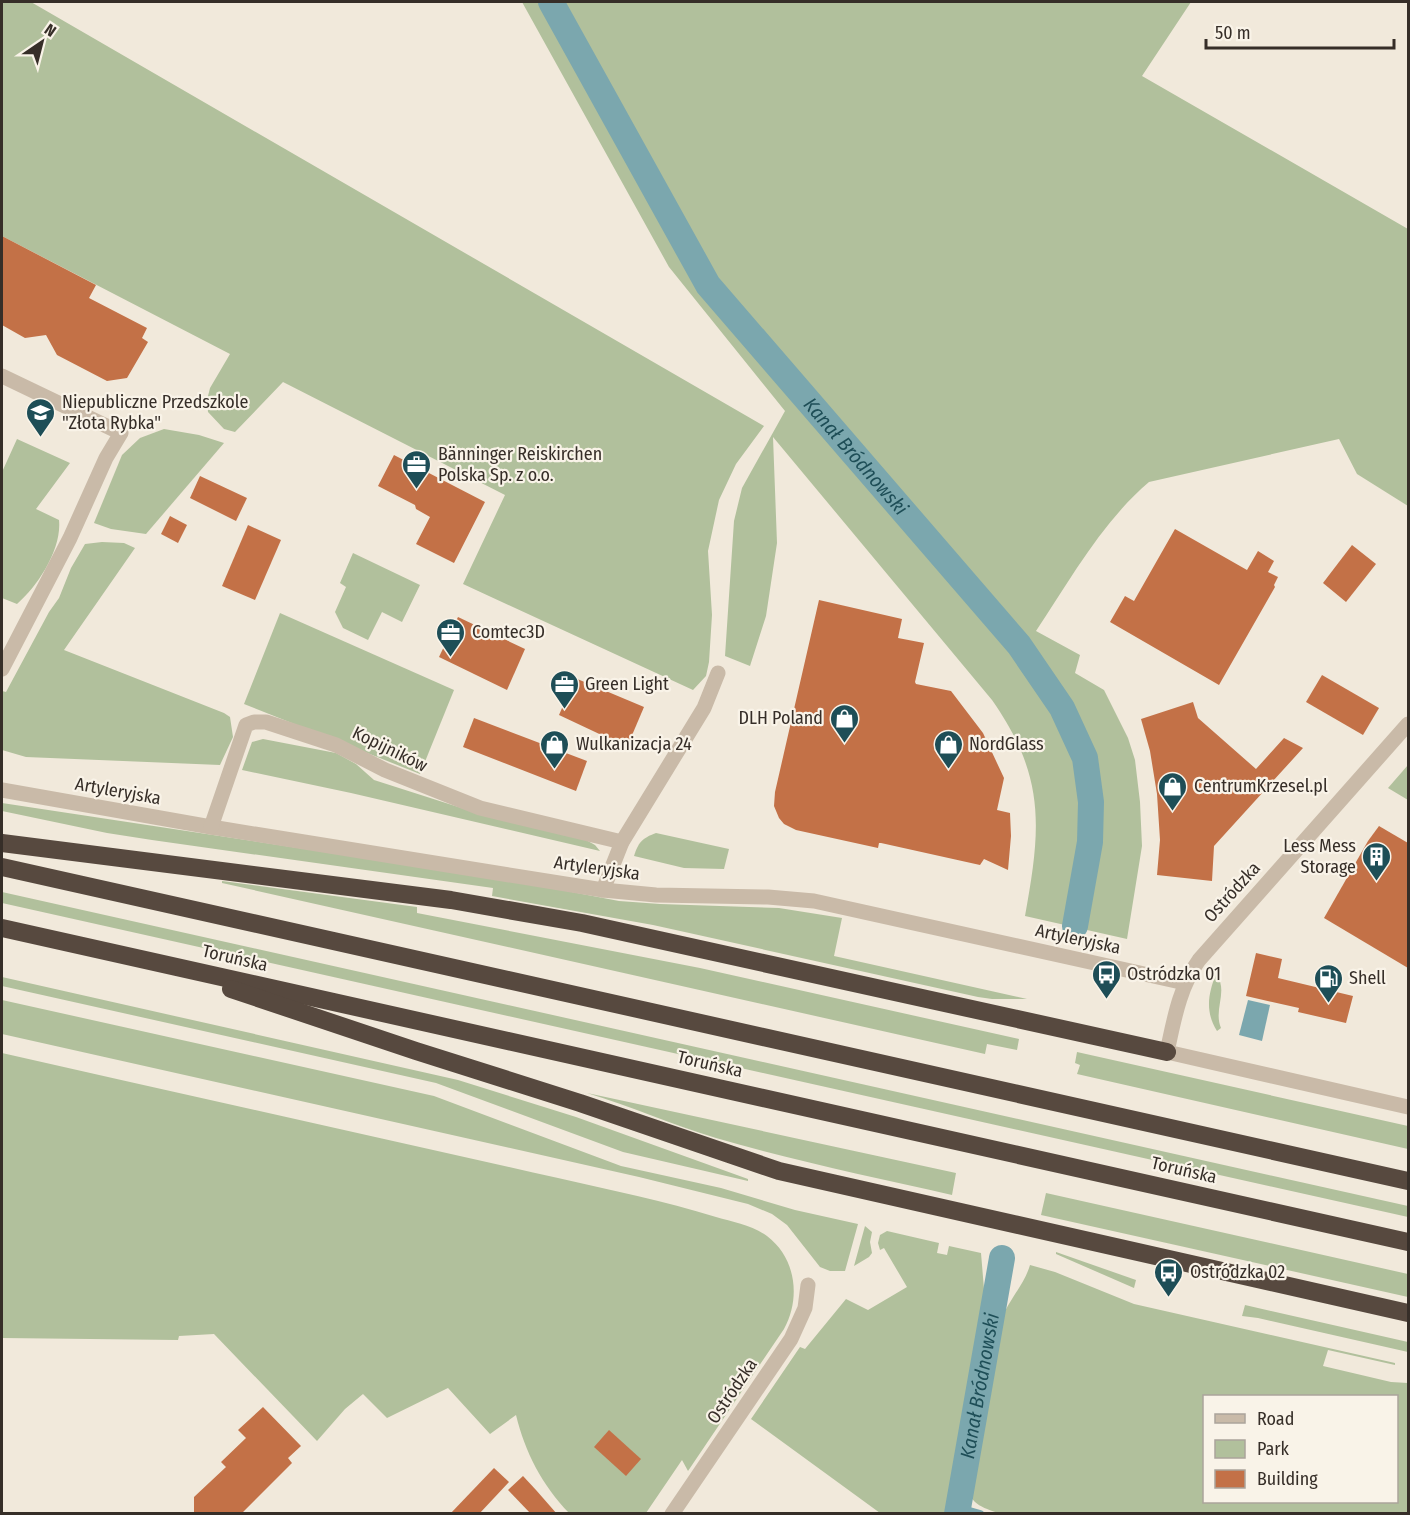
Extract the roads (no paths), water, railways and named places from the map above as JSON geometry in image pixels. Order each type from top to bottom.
[{"type":"highway","points":[[2,843],[79,851],[507,909],[582,923],[1167,1053]]},
{"type":"highway","name":"Toruńska","points":[[2,867],[1408,1181]]},
{"type":"highway","name":"Toruńska","points":[[2,928],[1408,1242]]},
{"type":"highway","points":[[100,950],[215,984],[405,1048],[549,1092],[750,1162],[806,1178],[1408,1313]]},
{"type":"street","points":[[2,376],[121,433],[106,458],[70,538],[2,669]]},
{"type":"street","points":[[603,890],[622,842],[704,708],[718,673]]},
{"type":"street","name":"Kopijników","points":[[211,827],[246,725],[260,722],[336,745],[385,770],[480,808],[622,842]]},
{"type":"street","name":"Ostródzka","points":[[1167,1053],[1176,1008],[1194,966],[1408,724]]},
{"type":"street","name":"Artyleryjska","points":[[2,790],[211,827],[603,890],[656,895],[803,900],[1185,983]]},
{"type":"street","points":[[1167,1053],[1408,1107]]},
{"type":"street","name":"Ostródzka","points":[[672,1514],[791,1339],[805,1308],[808,1285]]},
{"type":"water","points":[[1248,1000],[1270,1005],[1262,1041],[1239,1035]]},
{"type":"waterway","name":"Kanał Bródnowski","points":[[551,2],[708,285],[1019,645],[1062,708],[1085,758],[1091,802],[1090,842],[1075,926]]},
{"type":"waterway","name":"Kanał Bródnowski","points":[[957,1514],[1002,1258]]},
{"type":"waterway","points":[[959,1508],[980,1514]]},
{"type":"place","name":"Niepubliczne Przedszkole \"Złota Rybka\"","points":[[41,438]]},
{"type":"place","name":"Bänninger Reiskirchen Polska Sp. z o.o.","points":[[417,490]]},
{"type":"place","name":"Comtec3D","points":[[451,658]]},
{"type":"place","name":"Green Light","points":[[564,710]]},
{"type":"place","name":"DLH Poland","points":[[844,744]]},
{"type":"place","name":"Wulkanizacja 24","points":[[555,770]]},
{"type":"place","name":"NordGlass","points":[[948,770]]},
{"type":"place","name":"CentrumKrzesel.pl","points":[[1173,812]]},
{"type":"place","name":"Less Mess Storage","points":[[1377,882]]},
{"type":"place","name":"Ostródzka 01","points":[[1106,1000]]},
{"type":"place","name":"Shell","points":[[1328,1004]]},
{"type":"place","name":"Ostródzka 02","points":[[1169,1298]]}]
